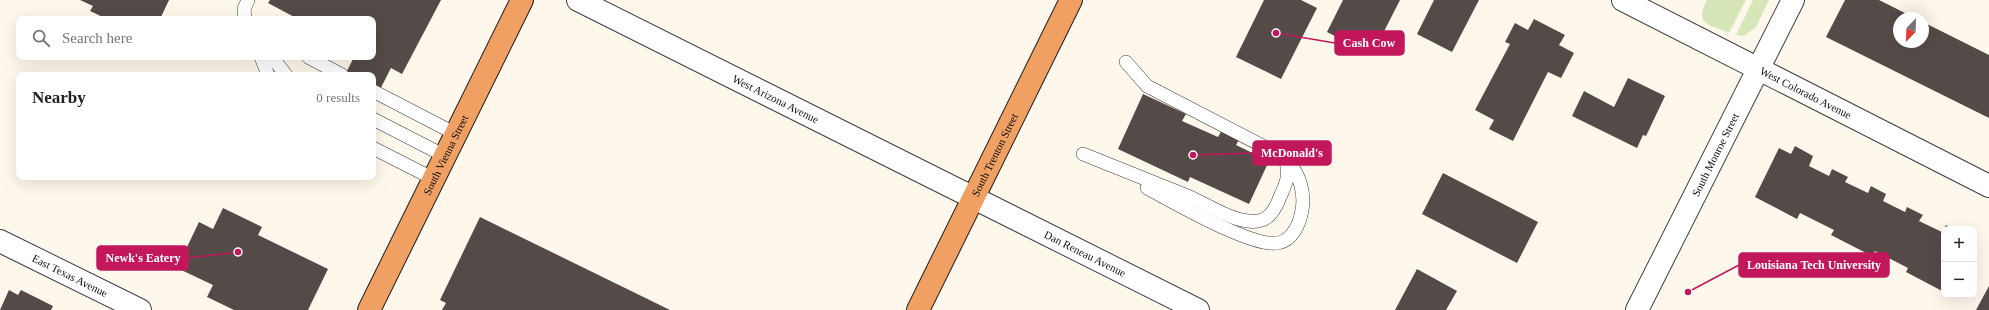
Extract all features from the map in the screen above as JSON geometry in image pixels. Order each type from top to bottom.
[{"type":"highway","name":"South Vienna Street","points":[[369,310],[522,0]]},
{"type":"highway","name":"South Trenton Street","points":[[918,310],[1071,0]]},
{"type":"street","name":"West Arizona Avenue","points":[[578,0],[973,198]]},
{"type":"street","name":"West Colorado Avenue","points":[[1623,0],[1989,186]]},
{"type":"street","name":"South Monroe Street","points":[[1637,310],[1793,0]]},
{"type":"street","name":"Dan Reneau Avenue","points":[[973,198],[1198,310]]},
{"type":"street","name":"East Texas Avenue","points":[[0,241],[140,310]]},
{"type":"lane","points":[[245,16],[244,10],[248,0]]},
{"type":"lane","points":[[262,60],[267,72]]},
{"type":"lane","points":[[274,60],[284,72]]},
{"type":"lane","points":[[314,60],[336,72]]},
{"type":"lane","points":[[1126,62],[1147,86],[1284,157],[1291,165],[1300,181],[1303,202],[1301,217],[1293,233],[1278,243],[1255,240],[1238,233],[1083,154],[1187,196],[1237,219],[1249,222],[1264,220],[1278,201],[1288,178],[1288,165],[1284,157]]},
{"type":"lane","points":[[376,93],[456,134]]},
{"type":"lane","points":[[376,121],[445,156]]},
{"type":"lane","points":[[376,150],[434,179]]},
{"type":"green space","points":[[1707,0],[1746,0],[1729,33],[1710,25],[1703,19],[1703,8]]},
{"type":"green space","points":[[1753,0],[1769,0],[1756,27],[1744,36],[1736,35]]},
{"type":"building","points":[[80,0],[169,0],[161,16],[101,16],[90,11],[93,6]]},
{"type":"building","points":[[270,0],[441,0],[402,74],[391,68],[376,97],[376,72],[346,72],[352,60],[376,60],[376,16],[292,16],[268,3]]},
{"type":"building","points":[[1264,0],[1301,0],[1317,8],[1281,79],[1236,57]]},
{"type":"building","points":[[1343,0],[1400,0],[1372,55],[1327,32]]},
{"type":"building","points":[[1434,0],[1479,0],[1452,52],[1417,34]]},
{"type":"building","points":[[1845,0],[1879,0],[1903,12],[1893,12],[1893,48],[1929,48],[1929,25],[1989,55],[1989,118],[1826,37]]},
{"type":"building","points":[[1534,19],[1565,35],[1559,45],[1574,53],[1561,78],[1548,72],[1513,141],[1489,129],[1494,120],[1475,110],[1510,44],[1505,42],[1515,23],[1528,30]]},
{"type":"building","points":[[1628,78],[1665,96],[1646,136],[1643,135],[1637,148],[1572,116],[1584,91],[1614,107]]},
{"type":"building","points":[[1143,94],[1186,114],[1182,121],[1218,137],[1222,130],[1240,138],[1236,145],[1269,161],[1249,204],[1190,177],[1188,182],[1118,149]]},
{"type":"building","points":[[1795,146],[1813,156],[1809,166],[1829,176],[1832,169],[1848,177],[1845,182],[1868,193],[1871,186],[1886,194],[1883,201],[1905,212],[1907,207],[1923,215],[1919,221],[1941,232],[1941,290],[1906,272],[1908,268],[1875,251],[1872,256],[1831,235],[1834,230],[1800,213],[1797,219],[1755,197],[1779,148],[1791,154]]},
{"type":"building","points":[[1443,173],[1538,222],[1517,263],[1422,214]]},
{"type":"building","points":[[223,208],[262,227],[258,235],[328,269],[308,310],[234,310],[207,297],[213,285],[177,268],[199,222],[213,229]]},
{"type":"building","points":[[480,217],[670,310],[442,310],[446,303],[440,300]]},
{"type":"building","points":[[1417,269],[1457,291],[1446,310],[1395,310]]},
{"type":"building","points":[[1989,286],[1989,310],[1976,310]]},
{"type":"building","points":[[9,290],[18,295],[21,290],[53,306],[51,310],[0,310]]},
{"type":"place","name":"Cash Cow","points":[[1276,33]]},
{"type":"place","name":"McDonald's","points":[[1193,155]]},
{"type":"place","name":"Newk's Eatery","points":[[238,252]]},
{"type":"place","name":"Louisiana Tech University","points":[[1688,292]]}]
